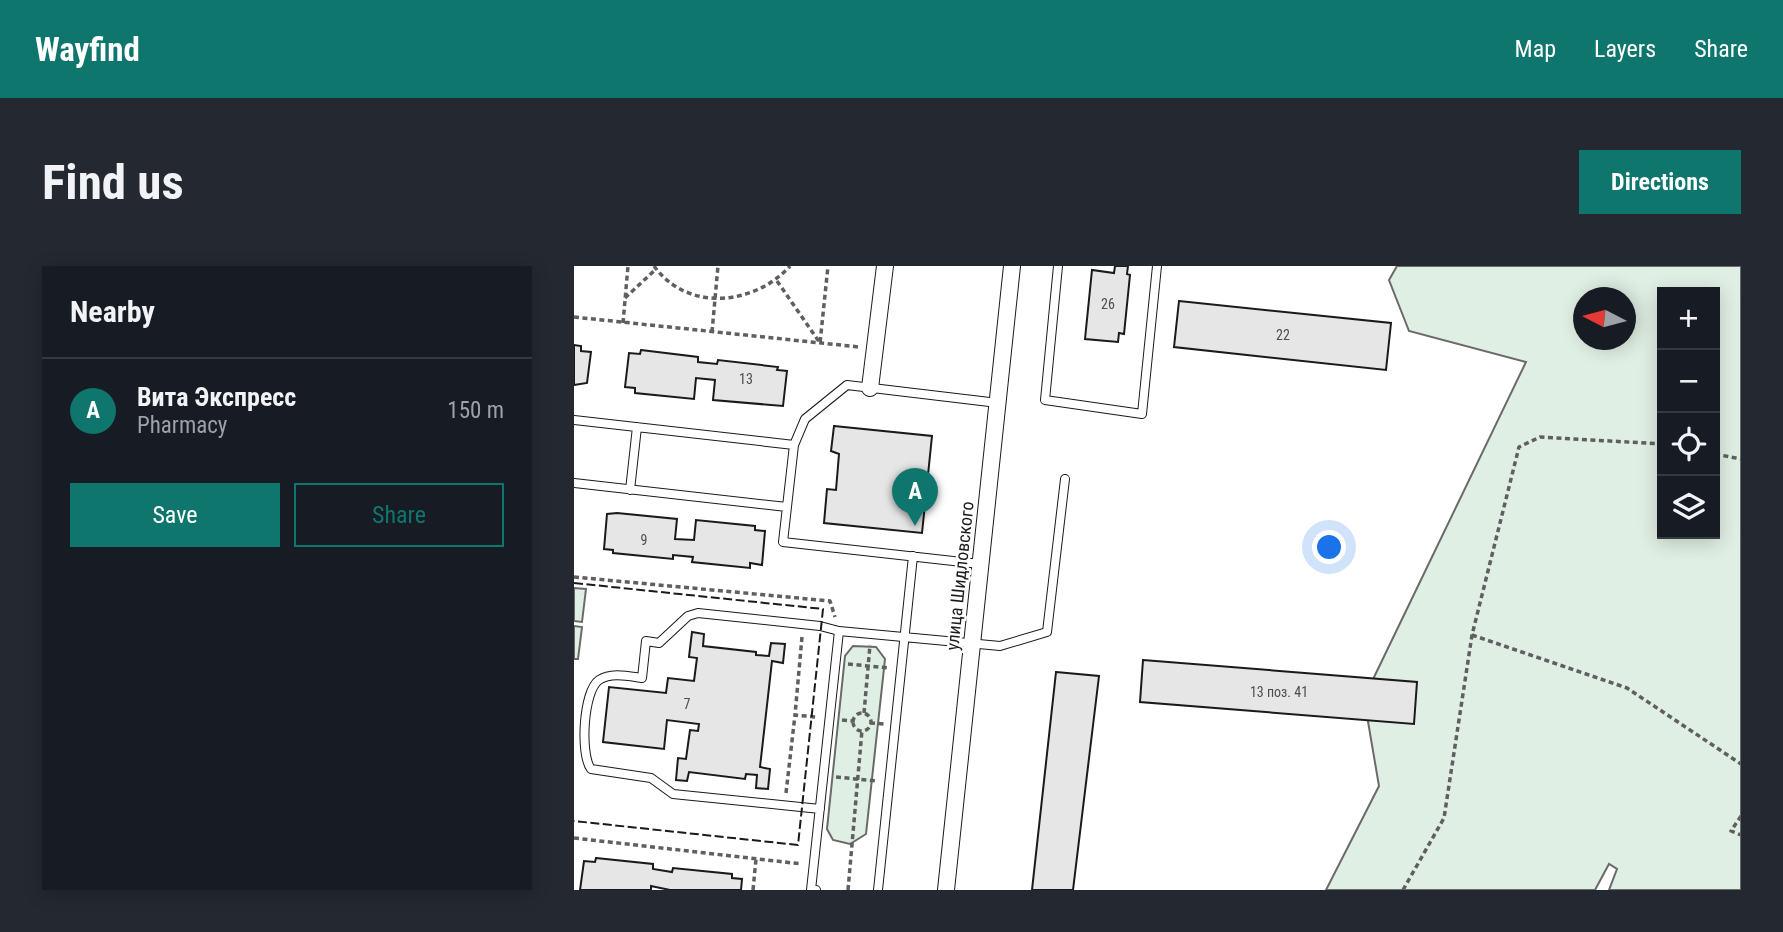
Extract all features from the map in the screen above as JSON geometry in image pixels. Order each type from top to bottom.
[{"type":"street","points":[[870,388],[885,266]]},
{"type":"street","name":"улица Шидловского","points":[[946,890],[1012,266]]},
{"type":"lane","points":[[1058,266],[1045,400],[1142,414],[1157,266]]},
{"type":"lane","points":[[980,564],[783,542],[794,445],[805,419],[847,385],[998,403]]},
{"type":"lane","points":[[574,420],[794,445]]},
{"type":"lane","points":[[630,489],[637,427]]},
{"type":"lane","points":[[820,809],[673,793],[651,778],[592,769],[584,753],[589,695],[593,685],[608,676],[642,678],[646,641],[659,643],[688,616],[698,613],[804,624],[839,631],[1000,646],[1047,632],[1065,479]]},
{"type":"lane","points":[[574,483],[787,508]]},
{"type":"lane","points":[[878,890],[913,556]]},
{"type":"lane","points":[[813,890],[839,631]]},
{"type":"path","points":[[623,323],[628,266]]},
{"type":"path","points":[[712,332],[718,266]]},
{"type":"path","points":[[625,298],[655,268],[681,289],[714,299],[749,296],[777,281],[790,266]]},
{"type":"path","points":[[820,343],[828,266]]},
{"type":"path","points":[[777,281],[820,343]]},
{"type":"path","points":[[574,317],[875,349]]},
{"type":"path","points":[[1403,890],[1444,818],[1472,635],[1519,447],[1541,437],[1657,444]]},
{"type":"path","points":[[1720,455],[1741,459]]},
{"type":"path","points":[[574,576],[831,601],[839,631]]},
{"type":"path","points":[[785,805],[804,624]]},
{"type":"path","points":[[862,730],[870,725],[870,720],[864,713],[871,634]]},
{"type":"path","points":[[1472,635],[1627,688],[1741,764]]},
{"type":"path","points":[[835,663],[901,669]]},
{"type":"path","points":[[853,721],[855,716],[864,713]]},
{"type":"path","points":[[794,715],[853,721]]},
{"type":"path","points":[[853,721],[857,729],[862,730]]},
{"type":"path","points":[[848,890],[862,730]]},
{"type":"path","points":[[824,775],[889,783]]},
{"type":"path","points":[[1741,816],[1731,831],[1741,835]]},
{"type":"path","points":[[574,838],[814,865]]},
{"type":"path","points":[[753,890],[756,859]]},
{"type":"green space","points":[[1397,266],[1741,266],[1741,890],[1609,890],[1617,869],[1609,864],[1595,890],[1326,890],[1379,786],[1364,698],[1526,362],[1409,331],[1389,280]]},
{"type":"green space","points":[[574,588],[586,589],[582,622],[574,621]]},
{"type":"green space","points":[[574,626],[582,627],[578,659],[574,659]]},
{"type":"green space","points":[[853,646],[876,647],[885,659],[866,834],[850,844],[833,840],[827,829],[845,656]]},
{"type":"building","points":[[1115,266],[1128,266],[1127,274],[1130,275],[1124,334],[1119,333],[1118,342],[1085,339],[1092,270],[1114,273]]},
{"type":"building","points":[[1179,301],[1391,323],[1386,370],[1174,347]]},
{"type":"building","points":[[574,345],[581,346],[581,351],[591,352],[587,383],[574,385]]},
{"type":"building","points":[[641,350],[698,357],[698,362],[717,364],[718,360],[778,367],[777,370],[787,371],[783,406],[713,400],[715,380],[696,378],[694,399],[635,393],[635,388],[625,387],[629,353],[640,354]]},
{"type":"building","points":[[834,426],[932,436],[922,533],[824,523],[827,489],[836,490],[839,454],[831,451]]},
{"type":"building","points":[[607,514],[677,519],[675,539],[694,540],[696,520],[755,526],[755,530],[765,531],[762,565],[750,563],[750,568],[692,562],[693,557],[673,555],[673,559],[613,553],[613,550],[604,549]]},
{"type":"building","points":[[692,632],[704,634],[703,646],[756,652],[756,655],[769,656],[771,643],[785,644],[783,663],[772,661],[760,767],[770,769],[768,789],[756,788],[757,775],[746,774],[745,779],[689,772],[687,781],[676,780],[678,758],[686,759],[690,730],[698,731],[699,724],[667,720],[664,749],[603,742],[609,687],[666,693],[668,678],[694,681],[697,658],[689,657]]},
{"type":"building","points":[[1143,660],[1417,682],[1414,724],[1140,702]]},
{"type":"building","points":[[1056,672],[1099,676],[1073,890],[1032,890]]},
{"type":"building","points":[[596,858],[653,864],[653,869],[672,872],[673,868],[732,874],[732,878],[742,879],[741,890],[670,890],[651,886],[651,890],[580,890],[584,861],[595,862]]},
{"type":"fence","points":[[574,583],[823,609],[798,845],[574,821]]},
{"type":"place","name":"Вита Экспресс","points":[[915,526]]}]
